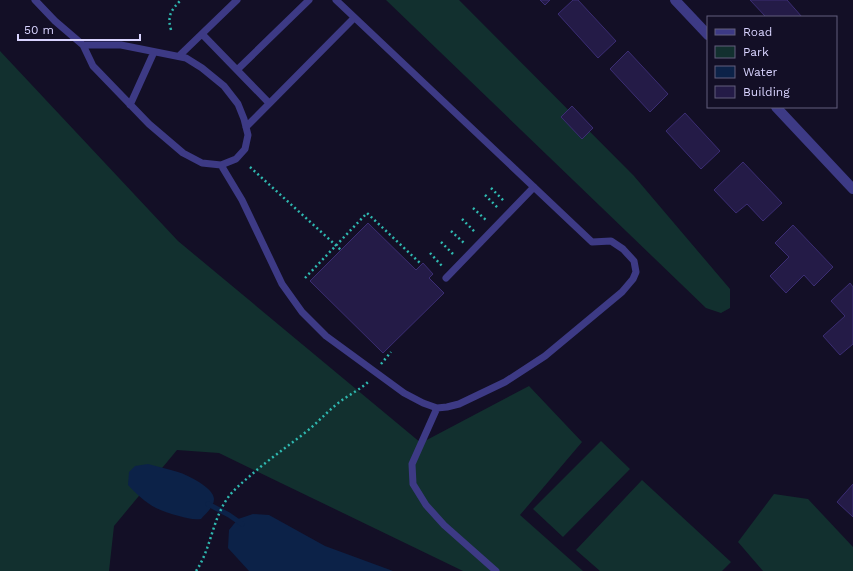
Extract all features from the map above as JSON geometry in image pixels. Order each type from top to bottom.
[{"type":"street","points":[[675,0],[707,34]]},
{"type":"street","points":[[777,108],[853,189]]},
{"type":"lane","points":[[35,0],[83,45],[93,66],[130,105],[149,124],[183,153],[202,163],[221,165],[236,159],[245,149],[248,135],[238,104],[224,86],[202,68],[186,58],[179,56],[121,45],[83,45]]},
{"type":"lane","points":[[179,56],[237,0]]},
{"type":"lane","points":[[237,70],[308,0]]},
{"type":"lane","points":[[221,165],[242,200],[282,284],[302,312],[326,336],[404,393],[423,403],[437,408],[447,408],[459,404],[505,382],[545,356],[622,292],[633,279],[636,272],[634,262],[623,249],[610,241],[592,242],[336,0]]},
{"type":"lane","points":[[246,126],[354,18]]},
{"type":"lane","points":[[202,34],[269,103]]},
{"type":"lane","points":[[130,105],[154,52]]},
{"type":"lane","points":[[448,276],[534,187]]},
{"type":"lane","points":[[437,408],[412,464],[413,484],[426,506],[444,525],[496,571]]},
{"type":"path","points":[[171,30],[169,22],[170,13],[181,0]]},
{"type":"path","points":[[250,167],[341,250]]},
{"type":"path","points":[[491,188],[513,209]]},
{"type":"path","points":[[485,195],[506,216]]},
{"type":"path","points":[[473,208],[494,228]]},
{"type":"path","points":[[305,278],[367,213],[420,263]]},
{"type":"path","points":[[462,219],[484,239]]},
{"type":"path","points":[[451,231],[472,251]]},
{"type":"path","points":[[441,242],[461,262]]},
{"type":"path","points":[[430,253],[448,276]]},
{"type":"path","points":[[196,571],[205,556],[216,519],[227,499],[237,487],[273,456],[306,432],[338,403],[365,385],[391,352]]},
{"type":"green space","points":[[386,0],[459,0],[634,176],[730,289],[730,308],[721,313],[706,308]]},
{"type":"green space","points":[[0,51],[178,241],[421,443],[529,386],[582,442],[520,515],[583,571],[463,571],[219,453],[177,450],[114,526],[109,571],[0,571]]},
{"type":"green space","points":[[601,441],[630,469],[563,537],[533,509]]},
{"type":"green space","points":[[642,480],[731,562],[722,571],[600,571],[576,550]]},
{"type":"green space","points":[[774,494],[808,499],[853,547],[853,571],[763,571],[738,542]]},
{"type":"water","points":[[148,464],[171,470],[194,479],[210,491],[213,495],[214,502],[201,519],[187,518],[163,511],[140,497],[128,485],[129,472],[135,466]]},
{"type":"water","points":[[253,514],[269,515],[325,546],[393,571],[249,571],[228,548],[229,530],[238,519]]},
{"type":"building","points":[[540,0],[550,0],[545,5]]},
{"type":"building","points":[[573,0],[578,0],[616,41],[598,58],[558,14]]},
{"type":"building","points":[[750,0],[787,0],[801,16],[765,16]]},
{"type":"building","points":[[628,51],[668,94],[650,112],[610,69]]},
{"type":"building","points":[[572,106],[593,128],[582,139],[561,117]]},
{"type":"building","points":[[685,113],[720,151],[701,169],[666,131]]},
{"type":"building","points":[[743,162],[782,203],[763,221],[747,204],[736,213],[714,190]]},
{"type":"building","points":[[368,223],[416,270],[423,263],[433,274],[429,278],[444,293],[383,353],[310,281]]},
{"type":"building","points":[[793,225],[833,267],[814,286],[804,275],[786,293],[770,276],[789,257],[775,243]]},
{"type":"building","points":[[850,283],[853,287],[853,344],[840,355],[823,336],[845,316],[831,301]]},
{"type":"building","points":[[853,484],[853,517],[837,502]]},
{"type":"waterway","points":[[208,504],[242,524]]}]
